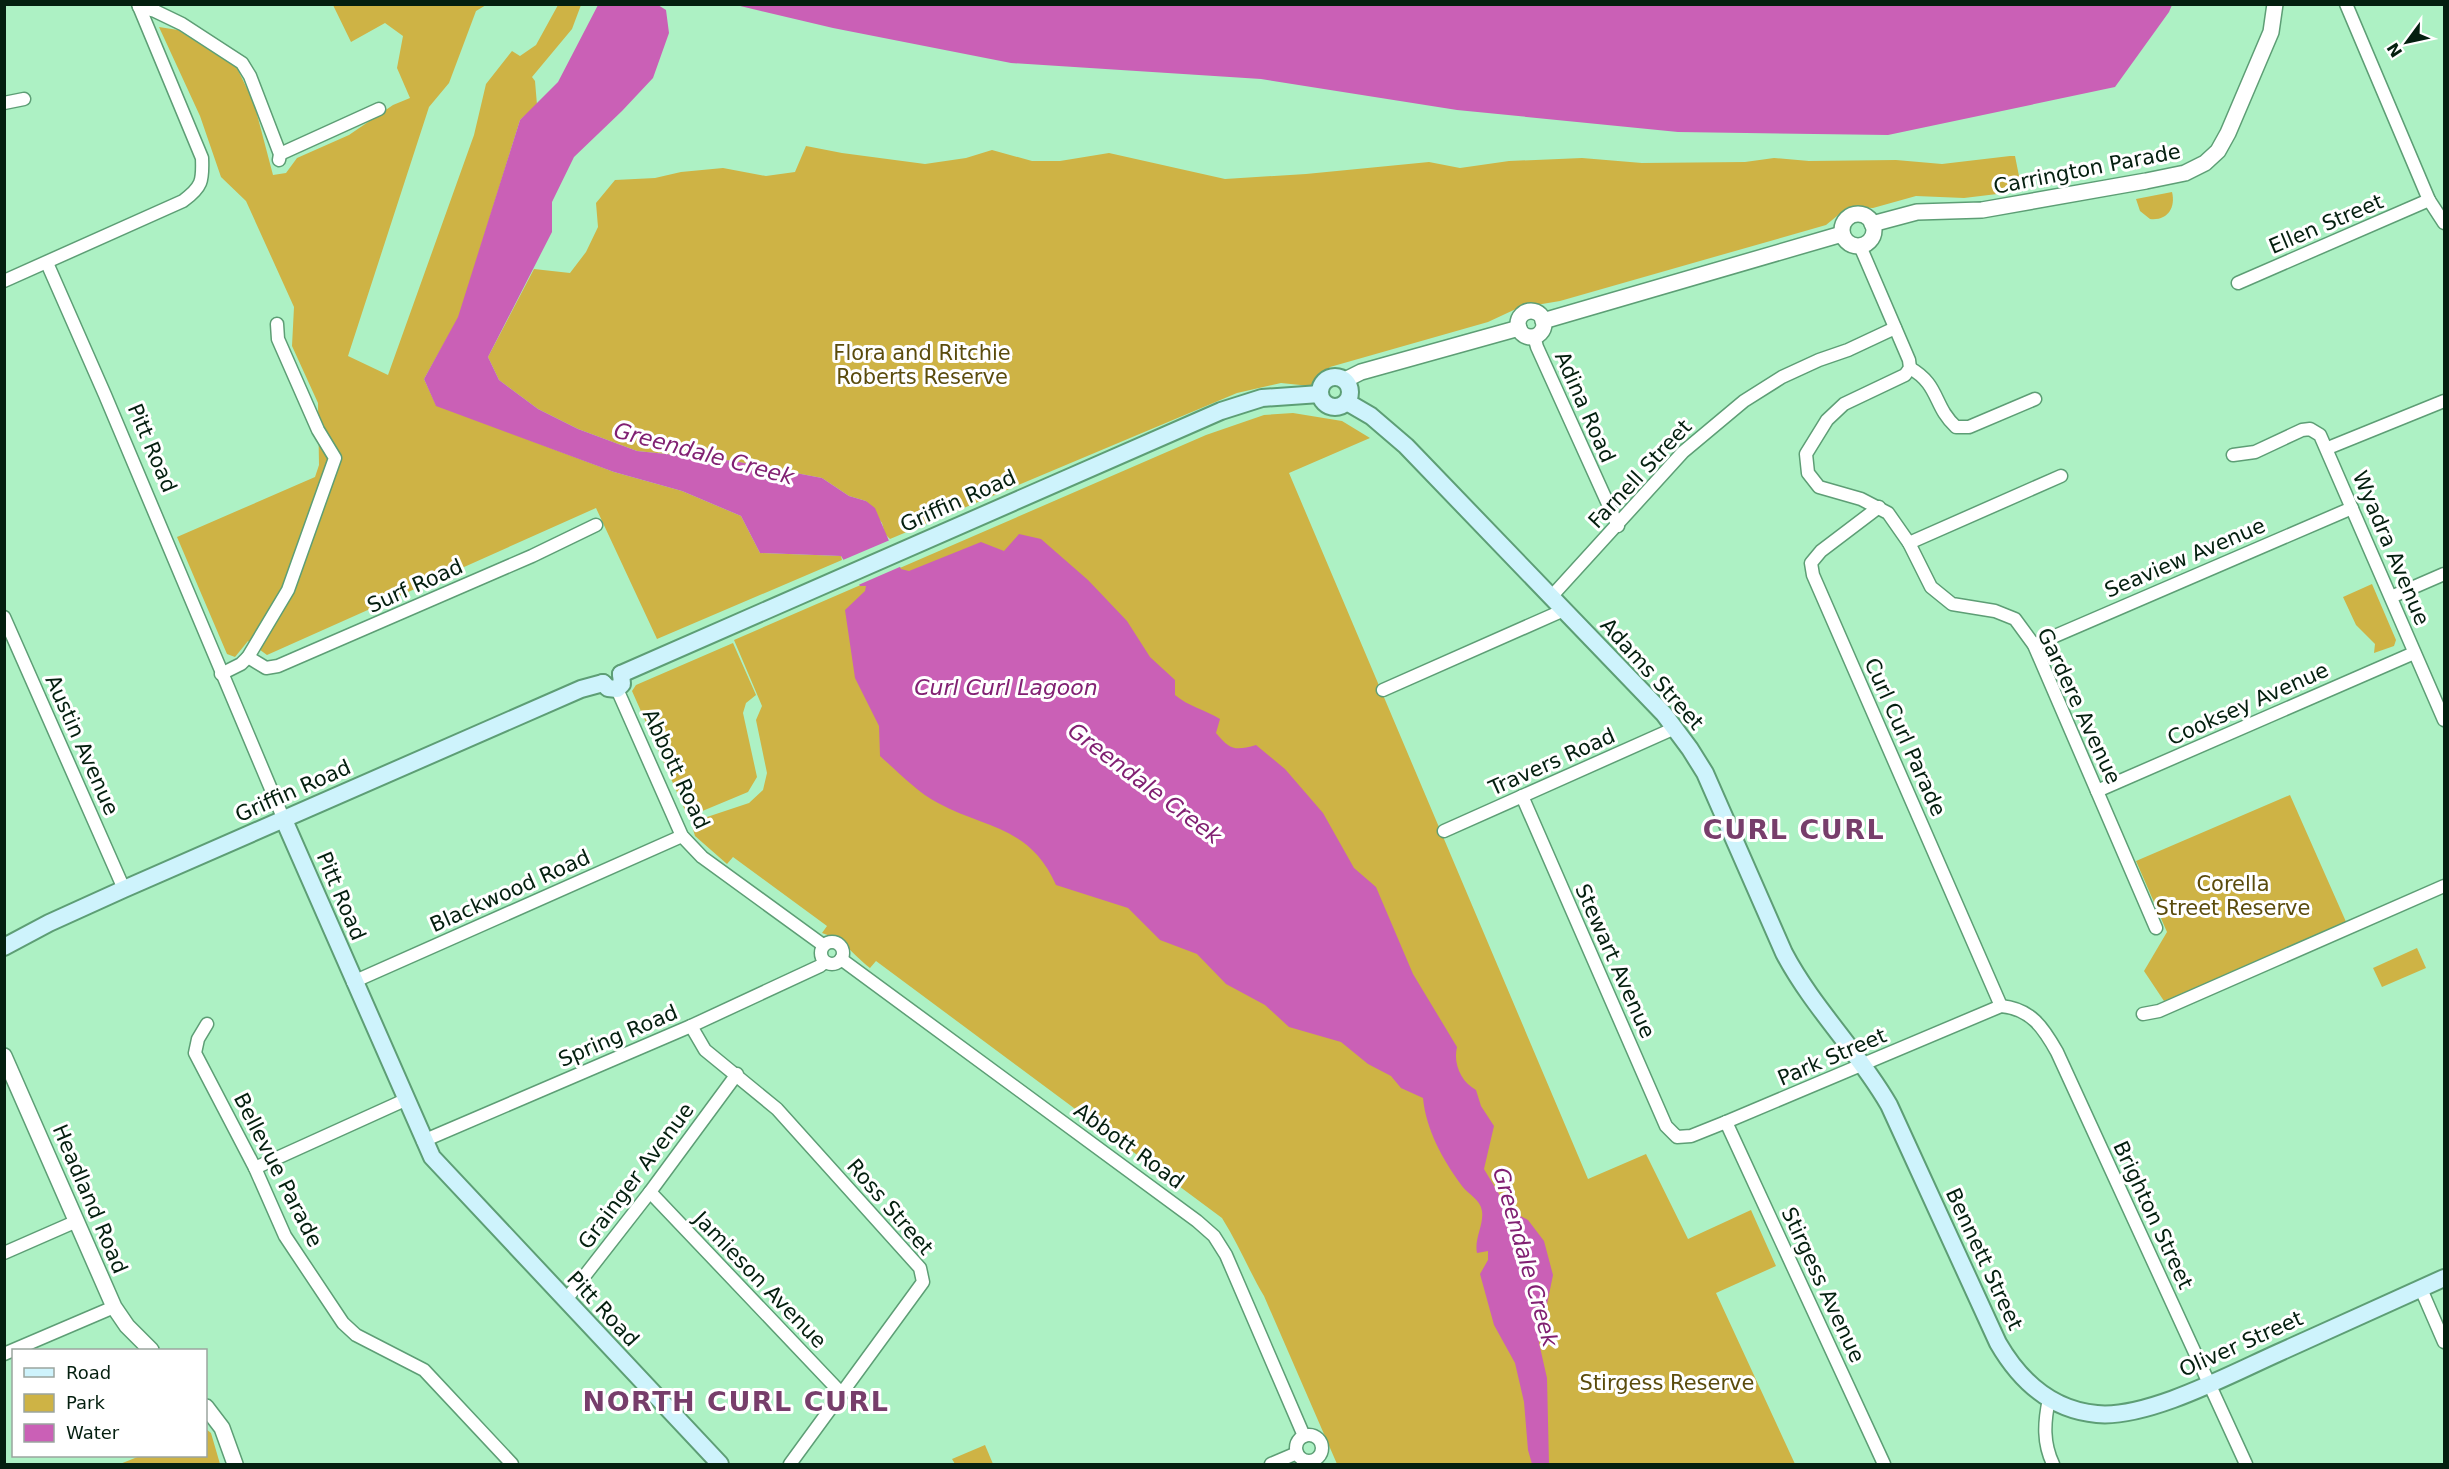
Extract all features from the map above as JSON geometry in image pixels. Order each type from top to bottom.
[{"type":"main road","points":[[1335,376],[1345,380],[1350,388],[1347,402],[1333,407],[1324,403],[1320,394],[1322,384],[1330,377],[1335,376]]},
{"type":"main road","name":"Griffin Road","points":[[8,943],[49,922],[582,689],[614,682],[849,573],[1239,404],[1262,398],[1320,394]]},
{"type":"main road","name":"Adams Street","points":[[1347,402],[1371,416],[1406,446],[1675,728],[1704,773],[1784,953],[1798,979],[1821,1012],[1864,1065]]},
{"type":"main road","name":"Pitt Road","points":[[284,820],[423,1141],[441,1169],[720,1464]]},
{"type":"main road","name":"Bennett Street","points":[[1864,1065],[1889,1105],[1998,1343],[2018,1373],[2049,1399]]},
{"type":"main road","name":"Oliver Street","points":[[2049,1399],[2083,1412],[2112,1414],[2140,1410],[2209,1383],[2445,1278]]},
{"type":"street","name":"Carrington Parade","points":[[1872,224],[1917,212],[1982,210],[2146,181],[2185,173],[2205,163],[2218,151],[2228,133],[2271,32],[2275,4]]},
{"type":"street","points":[[2346,4],[2429,200],[2445,224]]},
{"type":"street","points":[[139,6],[182,24],[242,63],[250,76],[279,157],[379,109]]},
{"type":"street","points":[[4,281],[183,201],[195,192],[203,180],[202,158],[139,6]]},
{"type":"street","points":[[4,103],[24,99]]},
{"type":"street","name":"Ellen Street","points":[[2238,283],[2429,200]]},
{"type":"street","points":[[1862,215],[1872,224],[1872,237],[1869,242],[1860,246],[1850,244],[1842,234],[1843,224],[1851,216],[1862,215]]},
{"type":"street","points":[[1543,321],[1842,234]]},
{"type":"street","points":[[1860,246],[1909,360],[1910,368],[1929,382],[1946,419],[1956,427],[1969,427],[2035,399]]},
{"type":"street","name":"Pitt Road","points":[[47,263],[284,820]]},
{"type":"street","points":[[1519,328],[1520,319],[1526,313],[1534,312],[1543,321]]},
{"type":"street","points":[[1519,328],[1527,336],[1534,336],[1541,332],[1543,321]]},
{"type":"street","points":[[221,674],[241,664],[248,657],[288,590],[335,458],[318,430],[278,339],[277,324]]},
{"type":"street","points":[[1345,380],[1361,372],[1519,328]]},
{"type":"street","name":"Farnell Street","points":[[1551,597],[1683,452],[1744,402],[1782,377],[1895,328]]},
{"type":"street","name":"Adina Road","points":[[1534,336],[1618,526]]},
{"type":"street","name":"Gardere Avenue","points":[[1910,368],[1905,375],[1844,404],[1827,420],[1806,454],[1808,473],[1819,487],[1861,499],[1888,513],[1909,543],[1931,587],[1952,604],[1995,611],[2014,619],[2034,645],[2156,928]]},
{"type":"street","points":[[2328,448],[2445,400]]},
{"type":"street","name":"Wyadra Avenue","points":[[2233,455],[2255,452],[2302,430],[2310,429],[2320,435],[2328,448],[2445,720]]},
{"type":"street","points":[[1909,543],[2061,476]]},
{"type":"street","name":"Curl Curl Parade","points":[[1879,507],[1821,551],[1811,563],[1813,575],[2001,1006]]},
{"type":"street","name":"Seaview Avenue","points":[[2034,645],[2352,508]]},
{"type":"street","name":"Surf Road","points":[[248,657],[266,668],[278,666],[532,556],[597,525]]},
{"type":"street","points":[[2391,597],[2445,573]]},
{"type":"street","points":[[1383,690],[1564,610]]},
{"type":"street","name":"Austin Avenue","points":[[4,617],[124,889]]},
{"type":"street","name":"Cooksey Avenue","points":[[2097,791],[2414,652]]},
{"type":"street","name":"Abbott Road","points":[[614,682],[682,836],[702,857],[823,945],[830,942],[837,943],[843,948],[842,959],[1188,1214],[1214,1236],[1227,1255],[1304,1436],[1316,1437],[1321,1443],[1320,1455],[1315,1462],[1306,1461],[1297,1453]]},
{"type":"street","name":"Travers Road","points":[[1444,831],[1675,728]]},
{"type":"street","name":"Stewart Avenue","points":[[1522,796],[1666,1126],[1677,1137]]},
{"type":"street","name":"Blackwood Road","points":[[353,982],[682,836]]},
{"type":"street","points":[[2143,1014],[2159,1011],[2445,886]]},
{"type":"street","points":[[823,945],[820,952],[825,962],[832,964],[842,959]]},
{"type":"street","name":"Spring Road","points":[[423,1141],[691,1026],[825,962]]},
{"type":"street","name":"Park Street","points":[[1677,1137],[1691,1136],[1726,1122],[2001,1006]]},
{"type":"street","name":"Brighton Street","points":[[2001,1006],[2015,1007],[2023,1011],[2044,1029],[2053,1044],[2246,1464]]},
{"type":"street","name":"Bellevue Parade","points":[[207,1024],[198,1039],[195,1053],[255,1168],[285,1236],[343,1323],[356,1335],[424,1370],[512,1464]]},
{"type":"street","name":"Ross Street","points":[[691,1026],[705,1050],[777,1109],[920,1268],[923,1282],[790,1464]]},
{"type":"street","name":"Headland Road","points":[[4,1056],[114,1307],[150,1349]]},
{"type":"street","name":"Grainger Avenue","points":[[566,1302],[736,1074]]},
{"type":"street","points":[[255,1168],[405,1100]]},
{"type":"street","name":"Stirgess Avenue","points":[[1726,1122],[1884,1464]]},
{"type":"street","name":"Jamieson Avenue","points":[[650,1192],[842,1394]]},
{"type":"street","points":[[4,1253],[77,1221]]},
{"type":"street","points":[[2421,1288],[2445,1342]]},
{"type":"street","points":[[16,1349],[114,1307]]},
{"type":"street","points":[[2049,1399],[2045,1416],[2045,1442],[2054,1464]]},
{"type":"street","points":[[207,1408],[222,1428],[235,1464]]},
{"type":"street","points":[[1271,1464],[1297,1453],[1296,1445],[1304,1436]]},
{"type":"green space","points":[[333,5],[486,5],[476,11],[449,83],[429,107],[348,356],[388,375],[474,135],[486,84],[512,51],[520,56],[536,45],[558,5],[581,5],[572,29],[532,77],[535,81],[537,105],[520,120],[459,317],[424,379],[436,405],[614,472],[682,491],[741,516],[760,553],[841,556],[842,560],[657,639],[596,508],[267,655],[248,641],[235,657],[227,654],[177,537],[315,477],[319,465],[318,403],[292,346],[294,307],[246,201],[221,177],[200,116],[159,27],[178,30],[237,68],[254,103],[273,175],[286,173],[297,158],[349,135],[393,105],[410,98],[397,68],[403,36],[385,23],[351,42]]},
{"type":"green space","name":"Flora and Ritchie Roberts Reserve","points":[[806,146],[925,164],[966,158],[992,150],[1032,161],[1060,161],[1109,153],[1225,179],[1429,162],[1460,168],[1509,161],[1582,158],[1642,163],[1745,162],[1774,158],[1809,161],[1896,160],[1942,164],[2015,156],[2022,191],[1964,198],[1916,196],[1873,208],[1848,207],[1826,225],[1560,301],[1518,308],[1488,322],[1330,367],[1310,386],[1281,383],[1237,393],[890,539],[866,501],[849,496],[822,478],[734,461],[637,451],[578,429],[538,409],[499,380],[488,357],[534,269],[570,273],[586,252],[598,227],[596,203],[615,180],[655,178],[681,172],[723,168],[766,176],[795,172]]},
{"type":"green space","points":[[2172,192],[2173,203],[2165,216],[2150,219],[2140,211],[2136,199]]},
{"type":"green space","name":"Stirgess Reserve","points":[[1293,413],[1342,421],[1370,438],[1289,473],[1588,1179],[1646,1154],[1688,1239],[1751,1210],[1776,1266],[1716,1293],[1795,1464],[1337,1464],[1264,1296],[1222,1218],[876,961],[870,968],[842,943],[822,933],[827,926],[733,857],[727,864],[695,836],[692,826],[701,819],[749,803],[763,790],[767,773],[756,720],[762,706],[734,640],[1206,435],[1264,415]]},
{"type":"green space","points":[[2372,584],[2396,640],[2394,646],[2374,653],[2375,644],[2356,625],[2343,597]]},
{"type":"green space","points":[[733,643],[756,695],[746,703],[743,713],[757,777],[748,792],[688,817],[632,691],[636,685]]},
{"type":"green space","name":"Corella Street Reserve","points":[[2290,795],[2347,924],[2164,1001],[2144,971],[2167,932],[2136,861]]},
{"type":"green space","points":[[2417,948],[2426,968],[2382,987],[2373,968]]},
{"type":"green space","points":[[207,1430],[211,1433],[220,1464],[120,1464],[138,1457],[207,1457]]},
{"type":"green space","points":[[985,1445],[993,1464],[955,1464],[952,1459]]},
{"type":"water","name":"Curl Curl Lagoon","points":[[598,5],[658,5],[666,10],[669,33],[653,78],[574,157],[552,202],[552,232],[488,357],[499,380],[538,409],[578,429],[637,451],[734,461],[822,478],[849,496],[866,501],[875,508],[901,569],[909,571],[981,542],[1004,551],[1019,534],[1041,539],[1088,580],[1127,621],[1150,657],[1175,680],[1175,695],[1220,719],[1216,733],[1225,743],[1233,748],[1256,745],[1285,769],[1323,813],[1354,868],[1376,887],[1413,974],[1457,1047],[1456,1060],[1459,1072],[1476,1090],[1481,1106],[1494,1126],[1484,1169],[1508,1209],[1528,1220],[1544,1241],[1553,1275],[1539,1343],[1547,1378],[1549,1464],[1532,1464],[1528,1450],[1524,1402],[1515,1363],[1494,1325],[1480,1274],[1488,1260],[1488,1251],[1477,1253],[1476,1248],[1482,1222],[1481,1207],[1462,1186],[1442,1155],[1428,1122],[1423,1098],[1401,1088],[1391,1076],[1368,1064],[1341,1042],[1289,1027],[1265,1005],[1226,984],[1197,954],[1160,940],[1128,908],[1056,885],[1033,851],[1020,840],[930,799],[880,756],[879,726],[855,678],[845,610],[865,591],[866,586],[860,586],[841,556],[760,553],[741,516],[682,491],[614,472],[436,406],[424,379],[458,317],[520,120],[558,82]]},
{"type":"water","points":[[736,5],[2172,5],[2115,87],[1888,135],[1678,132],[1457,110],[1261,79],[1011,63],[833,28]]},
{"type":"pier","points":[[890,540],[902,566],[856,586],[843,560]]},
{"type":"district","name":"CURL CURL","points":[[1794,830]]},
{"type":"district","name":"NORTH CURL CURL","points":[[736,1402]]},
{"type":"water label","name":"Greendale Creek","points":[[704,453]]},
{"type":"water label","name":"Greendale Creek","points":[[1145,783]]},
{"type":"water label","name":"Greendale Creek","points":[[1526,1257]]}]
